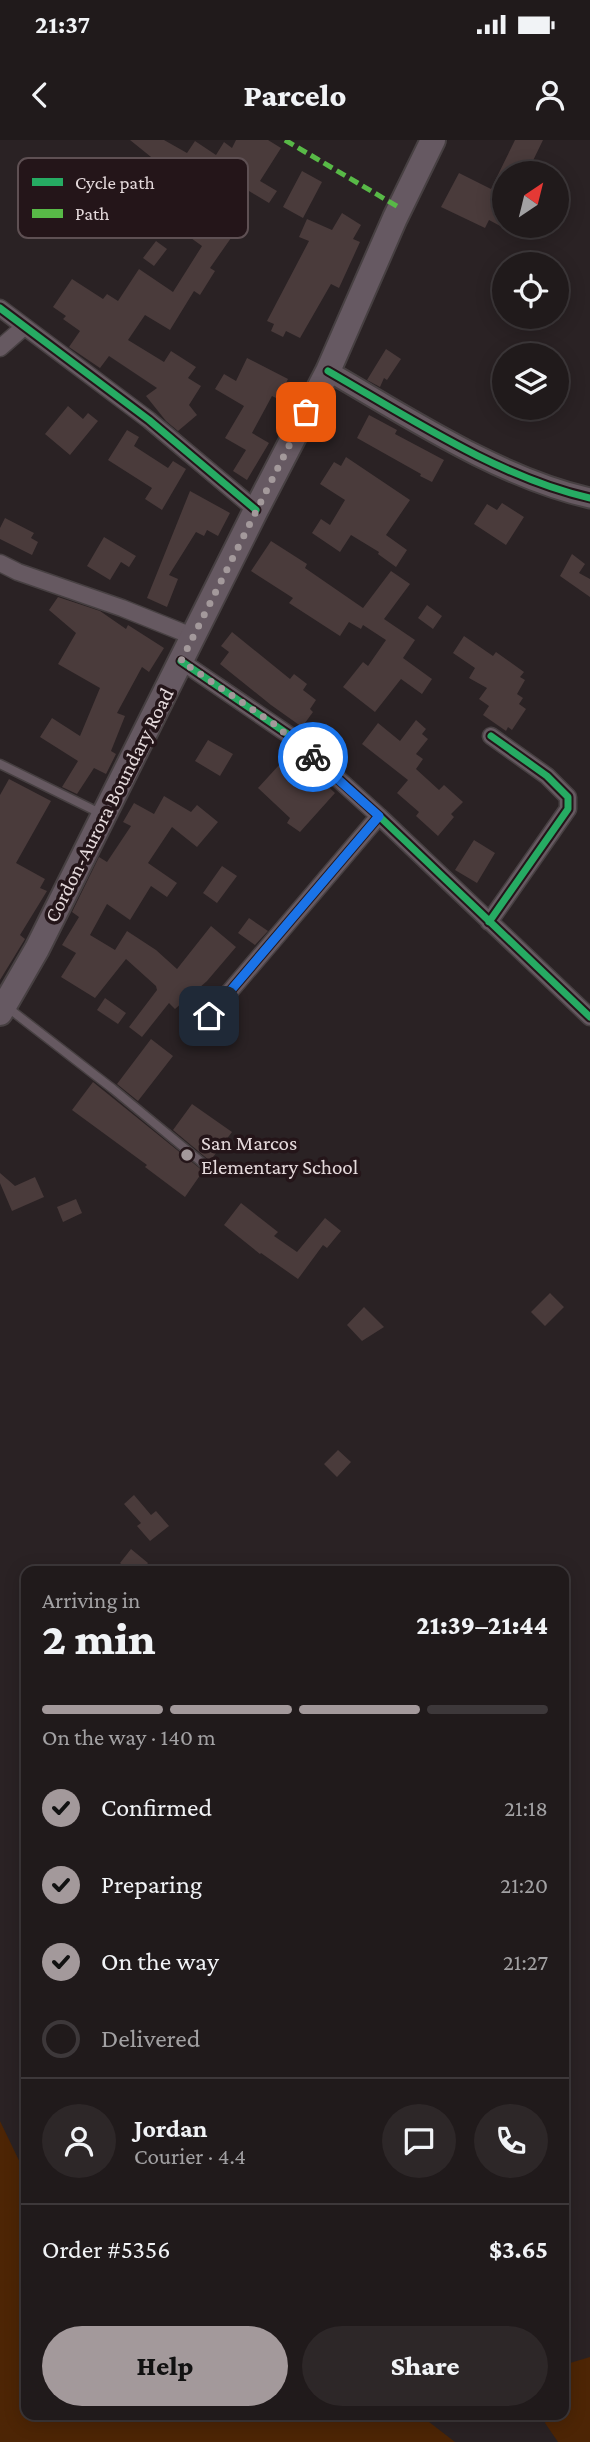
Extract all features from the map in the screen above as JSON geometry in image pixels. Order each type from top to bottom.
[{"type":"main road","name":"Cordon-Aurora Boundary Road","points":[[2,1009],[37,949],[192,636],[328,371],[395,218],[433,140]]},
{"type":"street","points":[[0,308],[149,420],[256,510]]},
{"type":"street","points":[[0,348],[24,327]]},
{"type":"street","points":[[328,371],[480,456],[531,480],[566,493],[590,498]]},
{"type":"street","points":[[0,563],[192,636]]},
{"type":"street","points":[[181,661],[292,737],[590,1017]]},
{"type":"street","points":[[489,922],[568,808],[568,797],[557,784],[491,736]]},
{"type":"street","points":[[209,1016],[379,816]]},
{"type":"lane","points":[[0,764],[104,816]]},
{"type":"lane","points":[[2,1009],[113,1089],[205,1165]]},
{"type":"shaded area","points":[[0,2121],[21,2165],[21,2420],[426,2420],[455,2442],[0,2442]]},
{"type":"shaded area","points":[[590,2357],[590,2442],[558,2442],[545,2423],[546,2420],[569,2420],[570,2363]]},
{"type":"building","points":[[130,140],[164,140],[187,153],[195,141],[216,155],[224,142],[232,148],[236,140],[268,140],[281,148],[260,181],[277,191],[269,203],[248,190],[248,158],[152,158]]},
{"type":"building","points":[[515,140],[543,140],[533,161],[505,161]]},
{"type":"building","points":[[302,171],[322,182],[303,218],[283,207]]},
{"type":"building","points":[[459,173],[491,189],[492,187],[492,222],[489,220],[485,228],[441,207]]},
{"type":"building","points":[[342,213],[361,225],[353,239],[360,242],[339,288],[331,284],[300,338],[286,331],[283,337],[271,331],[274,324],[267,321],[309,241],[299,237],[307,219],[332,230]]},
{"type":"building","points":[[191,238],[231,238],[210,268],[215,271],[200,295],[194,291],[170,330],[145,315],[128,340],[164,362],[171,351],[196,367],[188,378],[201,386],[189,405],[197,415],[178,431],[166,421],[146,396],[157,388],[109,356],[100,368],[69,347],[80,331],[63,319],[66,316],[53,307],[72,279],[103,299],[107,294],[118,301],[139,269],[173,292],[202,246]]},
{"type":"building","points":[[156,241],[167,249],[154,266],[143,258]]},
{"type":"building","points":[[386,349],[401,359],[387,380],[384,378],[380,387],[367,380]]},
{"type":"building","points":[[247,358],[288,379],[278,399],[272,396],[252,433],[269,443],[247,480],[233,471],[246,450],[225,438],[244,406],[215,389],[224,374],[236,381]]},
{"type":"building","points":[[68,406],[83,419],[88,413],[98,421],[70,455],[45,434]]},
{"type":"building","points":[[369,415],[397,430],[395,434],[444,460],[432,482],[357,438]]},
{"type":"building","points":[[127,430],[139,437],[134,446],[168,468],[173,461],[186,469],[162,510],[145,499],[152,488],[108,460]]},
{"type":"building","points":[[346,457],[410,500],[386,535],[407,550],[396,567],[378,554],[379,552],[351,535],[340,552],[312,533],[321,519],[330,525],[345,500],[320,484],[334,462],[341,466]]},
{"type":"building","points":[[190,491],[230,513],[218,536],[207,530],[204,536],[196,532],[169,575],[178,579],[167,607],[147,598]]},
{"type":"building","points":[[502,503],[524,517],[506,545],[474,524],[487,504],[497,510]]},
{"type":"building","points":[[5,518],[34,533],[31,538],[38,542],[32,555],[0,539],[0,528]]},
{"type":"building","points":[[104,537],[136,556],[129,567],[121,562],[110,580],[87,566]]},
{"type":"building","points":[[271,541],[307,564],[305,568],[363,608],[391,571],[410,584],[384,619],[415,640],[403,658],[432,679],[422,694],[401,679],[375,712],[343,687],[363,662],[368,666],[386,640],[363,625],[361,629],[349,622],[340,636],[289,603],[293,598],[251,571]]},
{"type":"building","points":[[572,554],[585,564],[579,573],[590,579],[590,597],[560,576]]},
{"type":"building","points":[[58,597],[100,611],[126,629],[128,625],[164,648],[149,672],[142,667],[117,713],[125,716],[111,751],[116,754],[106,774],[94,768],[77,794],[62,787],[78,761],[40,737],[52,718],[80,736],[100,688],[58,664],[76,633],[49,610]]},
{"type":"building","points":[[427,605],[442,616],[433,629],[418,618]]},
{"type":"building","points":[[232,632],[290,679],[294,674],[307,684],[303,690],[316,700],[310,709],[313,712],[302,727],[220,664],[229,652],[221,646]]},
{"type":"building","points":[[464,636],[493,656],[496,652],[524,672],[520,677],[525,680],[517,694],[523,698],[519,704],[526,709],[512,730],[508,727],[506,731],[483,715],[489,706],[479,699],[487,688],[469,678],[475,668],[453,653]]},
{"type":"building","points":[[416,720],[426,729],[422,734],[428,739],[416,754],[423,759],[416,769],[439,790],[444,785],[463,802],[451,814],[454,817],[438,836],[416,816],[419,812],[397,793],[408,780],[362,744],[378,723],[400,741]]},
{"type":"building","points":[[208,740],[233,754],[220,776],[195,761]]},
{"type":"building","points":[[291,752],[335,793],[300,832],[287,823],[290,818],[258,788]]},
{"type":"building","points":[[9,779],[51,801],[16,863],[45,879],[40,888],[47,891],[20,935],[25,939],[0,980],[0,795]]},
{"type":"building","points":[[164,796],[191,812],[197,805],[218,822],[197,847],[172,827],[148,863],[177,883],[167,897],[151,886],[130,920],[107,904],[90,935],[115,950],[127,931],[156,950],[177,969],[211,926],[236,947],[207,981],[175,1009],[169,1003],[142,1037],[129,1027],[157,990],[156,986],[126,959],[95,998],[61,977],[76,953],[62,945],[79,917],[72,912],[99,857],[107,862],[131,826],[123,822],[134,803],[154,814]]},
{"type":"building","points":[[474,840],[495,853],[477,883],[455,870]]},
{"type":"building","points":[[222,866],[237,876],[217,903],[203,893]]},
{"type":"building","points":[[249,918],[268,931],[255,945],[238,933]]},
{"type":"building","points":[[105,998],[126,1013],[118,1024],[97,1010]]},
{"type":"building","points":[[151,1039],[173,1056],[138,1101],[117,1084]]},
{"type":"building","points":[[93,1082],[203,1171],[185,1197],[145,1167],[147,1165],[72,1110]]},
{"type":"building","name":"San Marcos Elementary School","points":[[192,1104],[232,1132],[210,1161],[173,1130]]},
{"type":"building","points":[[0,1173],[15,1186],[35,1177],[44,1197],[12,1211],[0,1183]]},
{"type":"building","points":[[76,1199],[82,1213],[63,1222],[57,1207]]},
{"type":"building","points":[[241,1203],[278,1232],[274,1236],[297,1252],[325,1218],[341,1231],[327,1248],[323,1245],[298,1279],[260,1254],[224,1225]]},
{"type":"building","points":[[550,1293],[564,1307],[545,1326],[531,1312]]},
{"type":"building","points":[[364,1307],[384,1327],[362,1341],[347,1325]]},
{"type":"building","points":[[338,1450],[351,1462],[337,1477],[324,1464]]},
{"type":"building","points":[[134,1495],[151,1515],[156,1511],[169,1526],[150,1541],[137,1526],[141,1523],[124,1504]]},
{"type":"building","points":[[131,1549],[148,1563],[146,1566],[123,1566],[120,1563]]},
{"type":"marked path","points":[[285,140],[400,208]]},
{"type":"cycle path","points":[[0,308],[149,420],[256,510]]},
{"type":"cycle path","points":[[328,371],[422,426],[489,461],[556,489],[590,498]]},
{"type":"cycle path","points":[[181,661],[292,737],[590,1017]]},
{"type":"cycle path","points":[[489,922],[568,809],[568,797],[547,776],[491,736]]},
{"type":"cycle path","points":[[209,1016],[379,816]]},
{"type":"way so far","points":[[306,412],[181,661],[292,737],[313,757]]},
{"type":"place","name":"San Marcos Elementary School","points":[[187,1155]]},
{"type":"route","points":[[209,1016],[379,816],[313,757]]}]
